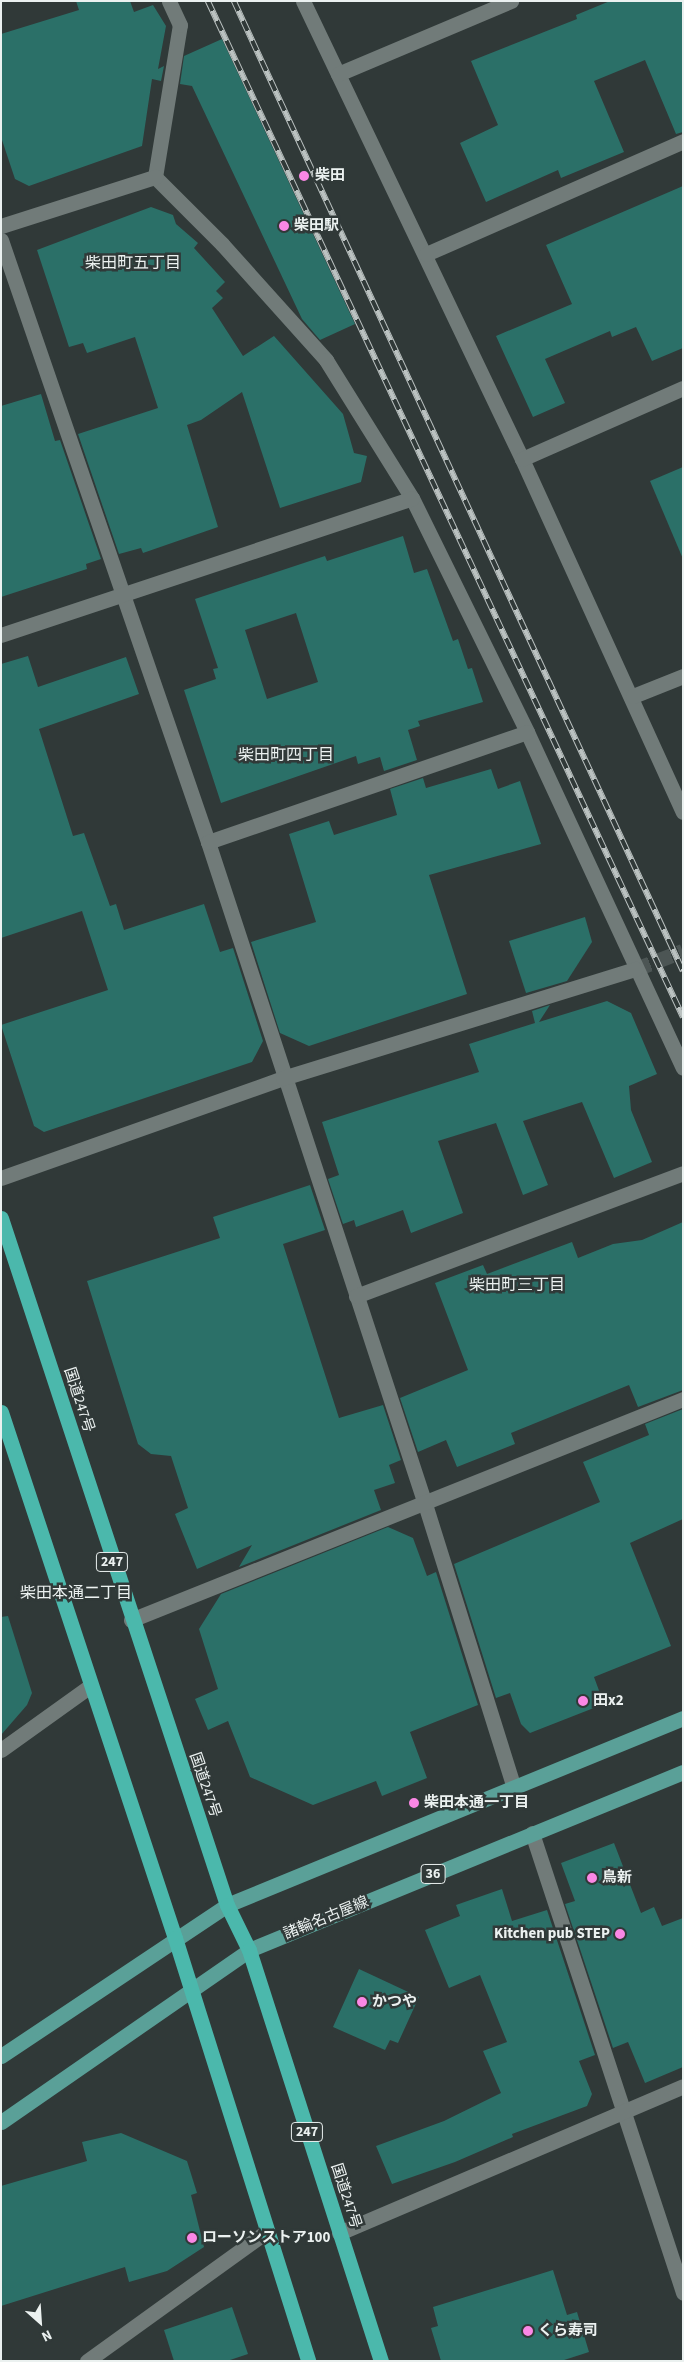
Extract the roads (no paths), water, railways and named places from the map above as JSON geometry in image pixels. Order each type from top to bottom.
[{"type":"highway","name":"国道247号","points":[[1,1218],[131,1620],[227,1905],[249,1950],[381,2361]]},
{"type":"highway","points":[[1,1412],[90,1686],[175,1938],[308,2361]]},
{"type":"main road","points":[[1,2056],[227,1905],[513,1785],[683,1718]]},
{"type":"main road","name":"諸輪名古屋線","points":[[1,2122],[192,1992],[249,1950],[683,1772]]},
{"type":"street","points":[[155,177],[180,25],[169,1]]},
{"type":"street","points":[[303,1],[426,254],[633,696],[683,812]]},
{"type":"street","points":[[338,74],[511,1]]},
{"type":"street","points":[[426,254],[683,141]]},
{"type":"street","points":[[1,226],[155,177]]},
{"type":"street","points":[[155,177],[222,244],[326,360],[412,498],[528,732],[683,1068]]},
{"type":"street","points":[[1,240],[125,596],[208,842],[283,1078],[425,1504],[513,1785]]},
{"type":"street","points":[[522,459],[683,388]]},
{"type":"street","points":[[1,635],[125,596],[412,498]]},
{"type":"street","points":[[633,696],[683,676]]},
{"type":"street","points":[[208,842],[528,732]]},
{"type":"street","points":[[1,1178],[283,1078],[636,969]]},
{"type":"street","points":[[356,1296],[683,1173]]},
{"type":"street","points":[[131,1620],[425,1504],[683,1399]]},
{"type":"street","points":[[1,1750],[90,1686]]},
{"type":"street","points":[[532,1833],[683,2293]]},
{"type":"street","points":[[339,2233],[683,2086]]},
{"type":"street","points":[[87,2361],[267,2231]]},
{"type":"tunnel","points":[[636,969],[683,951]]},
{"type":"railway","points":[[208,1],[683,1017]]},
{"type":"railway","points":[[234,1],[683,971]]},
{"type":"place","name":"柴田","points":[[304,176]]},
{"type":"place","name":"柴田駅","points":[[284,226]]},
{"type":"place","name":"田x2","points":[[583,1701]]},
{"type":"place","name":"柴田本通一丁目","points":[[414,1803]]},
{"type":"place","name":"鳥新","points":[[592,1878]]},
{"type":"place","name":"Kitchen pub STEP","points":[[620,1934]]},
{"type":"place","name":"かつや","points":[[362,2002]]},
{"type":"place","name":"ローソンストア100","points":[[192,2238]]},
{"type":"place","name":"くら寿司","points":[[528,2331]]},
{"type":"district","name":"柴田町五丁目","points":[[133,263]]},
{"type":"district","name":"柴田町四丁目","points":[[286,755]]},
{"type":"district","name":"柴田町三丁目","points":[[517,1285]]},
{"type":"district","name":"柴田本通二丁目","points":[[76,1593]]}]
